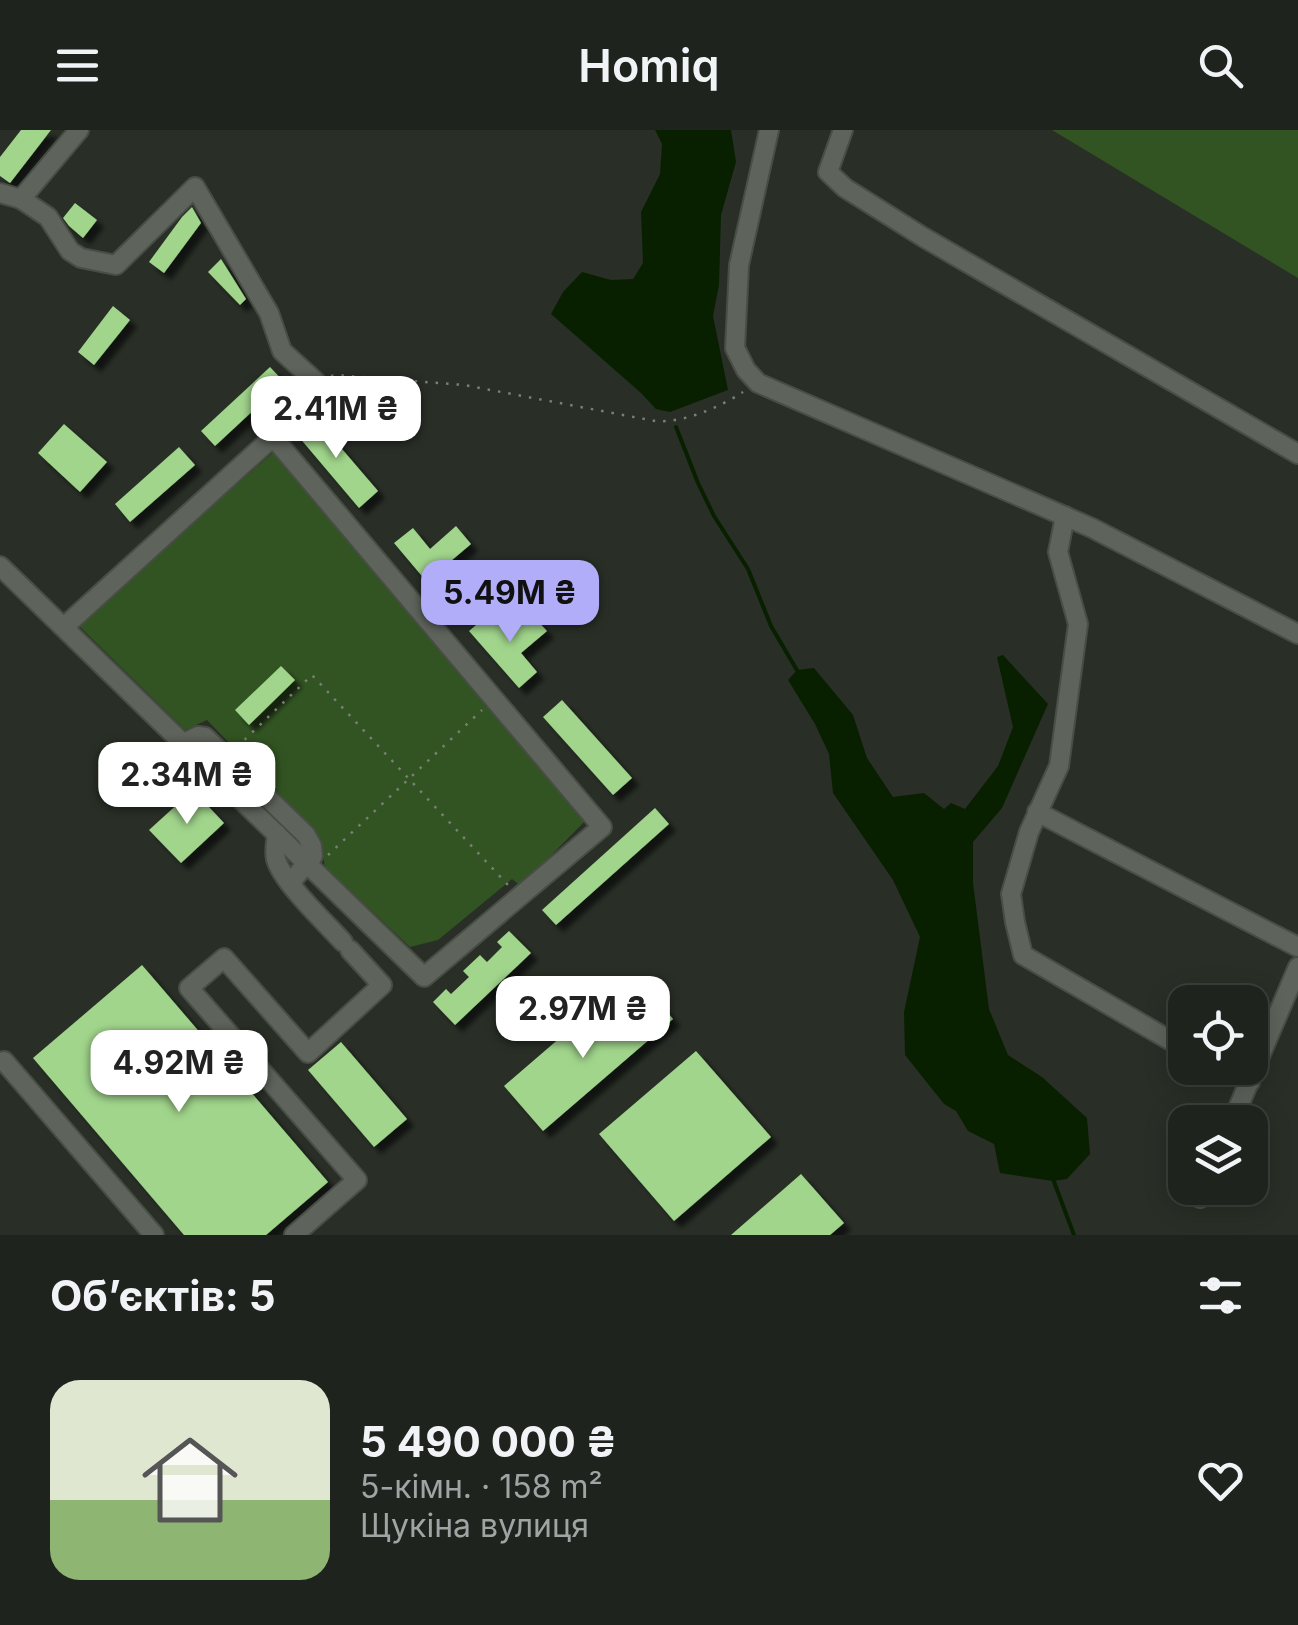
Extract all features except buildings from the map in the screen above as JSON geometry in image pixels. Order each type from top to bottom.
[{"type":"street","points":[[21,199],[79,130]]},
{"type":"street","points":[[769,130],[739,266],[737,298],[735,348],[758,383],[1121,542],[1298,634]]},
{"type":"street","points":[[843,130],[828,172],[845,188],[923,238],[1298,454]]},
{"type":"street","points":[[0,193],[21,199],[48,217],[70,251],[81,258],[116,265],[196,187],[269,313],[282,352],[316,382]]},
{"type":"street","points":[[0,566],[424,977],[602,827],[273,437],[64,626]]},
{"type":"street","points":[[1064,516],[1058,552],[1078,624],[1059,766],[1029,832],[1011,894],[1014,922],[1023,955],[1168,1038]]},
{"type":"street","points":[[184,743],[198,736],[205,738],[306,835],[314,856],[311,867],[290,884]]},
{"type":"street","points":[[1037,812],[1298,947]]},
{"type":"street","points":[[277,834],[276,858],[290,884],[382,985],[308,1053],[224,958],[190,988],[357,1180],[294,1235]]},
{"type":"street","points":[[1268,1039],[1298,967]]},
{"type":"street","points":[[4,1061],[154,1235]]},
{"type":"path","points":[[273,437],[304,391],[336,374],[464,385],[671,422],[731,400],[758,383]]},
{"type":"path","points":[[226,757],[312,675],[519,897]]},
{"type":"path","points":[[311,867],[494,699]]},
{"type":"shaded area","points":[[655,130],[731,130],[736,162],[721,215],[719,285],[713,316],[728,390],[670,412],[656,409],[551,314],[563,292],[582,272],[611,280],[633,279],[643,263],[641,212],[660,174],[662,144]]},
{"type":"shaded area","points":[[1052,130],[1298,130],[1298,278]]},
{"type":"shaded area","points":[[275,451],[587,819],[521,886],[512,879],[438,940],[410,947],[325,867],[320,838],[207,720],[185,730],[77,624]]},
{"type":"shaded area","points":[[1003,655],[1048,704],[1002,808],[973,842],[973,883],[989,1009],[1008,1055],[1042,1077],[1087,1118],[1090,1154],[1067,1179],[1053,1181],[1000,1173],[994,1144],[968,1131],[956,1111],[944,1104],[905,1055],[904,1012],[920,937],[893,880],[833,793],[829,754],[788,680],[797,670],[814,668],[853,715],[867,758],[893,797],[924,793],[944,809],[951,803],[965,809],[998,766],[1013,727],[997,657]]},
{"type":"waterway","points":[[676,427],[714,516],[748,569],[771,626],[798,672]]},
{"type":"waterway","points":[[1053,1179],[1074,1235]]}]
